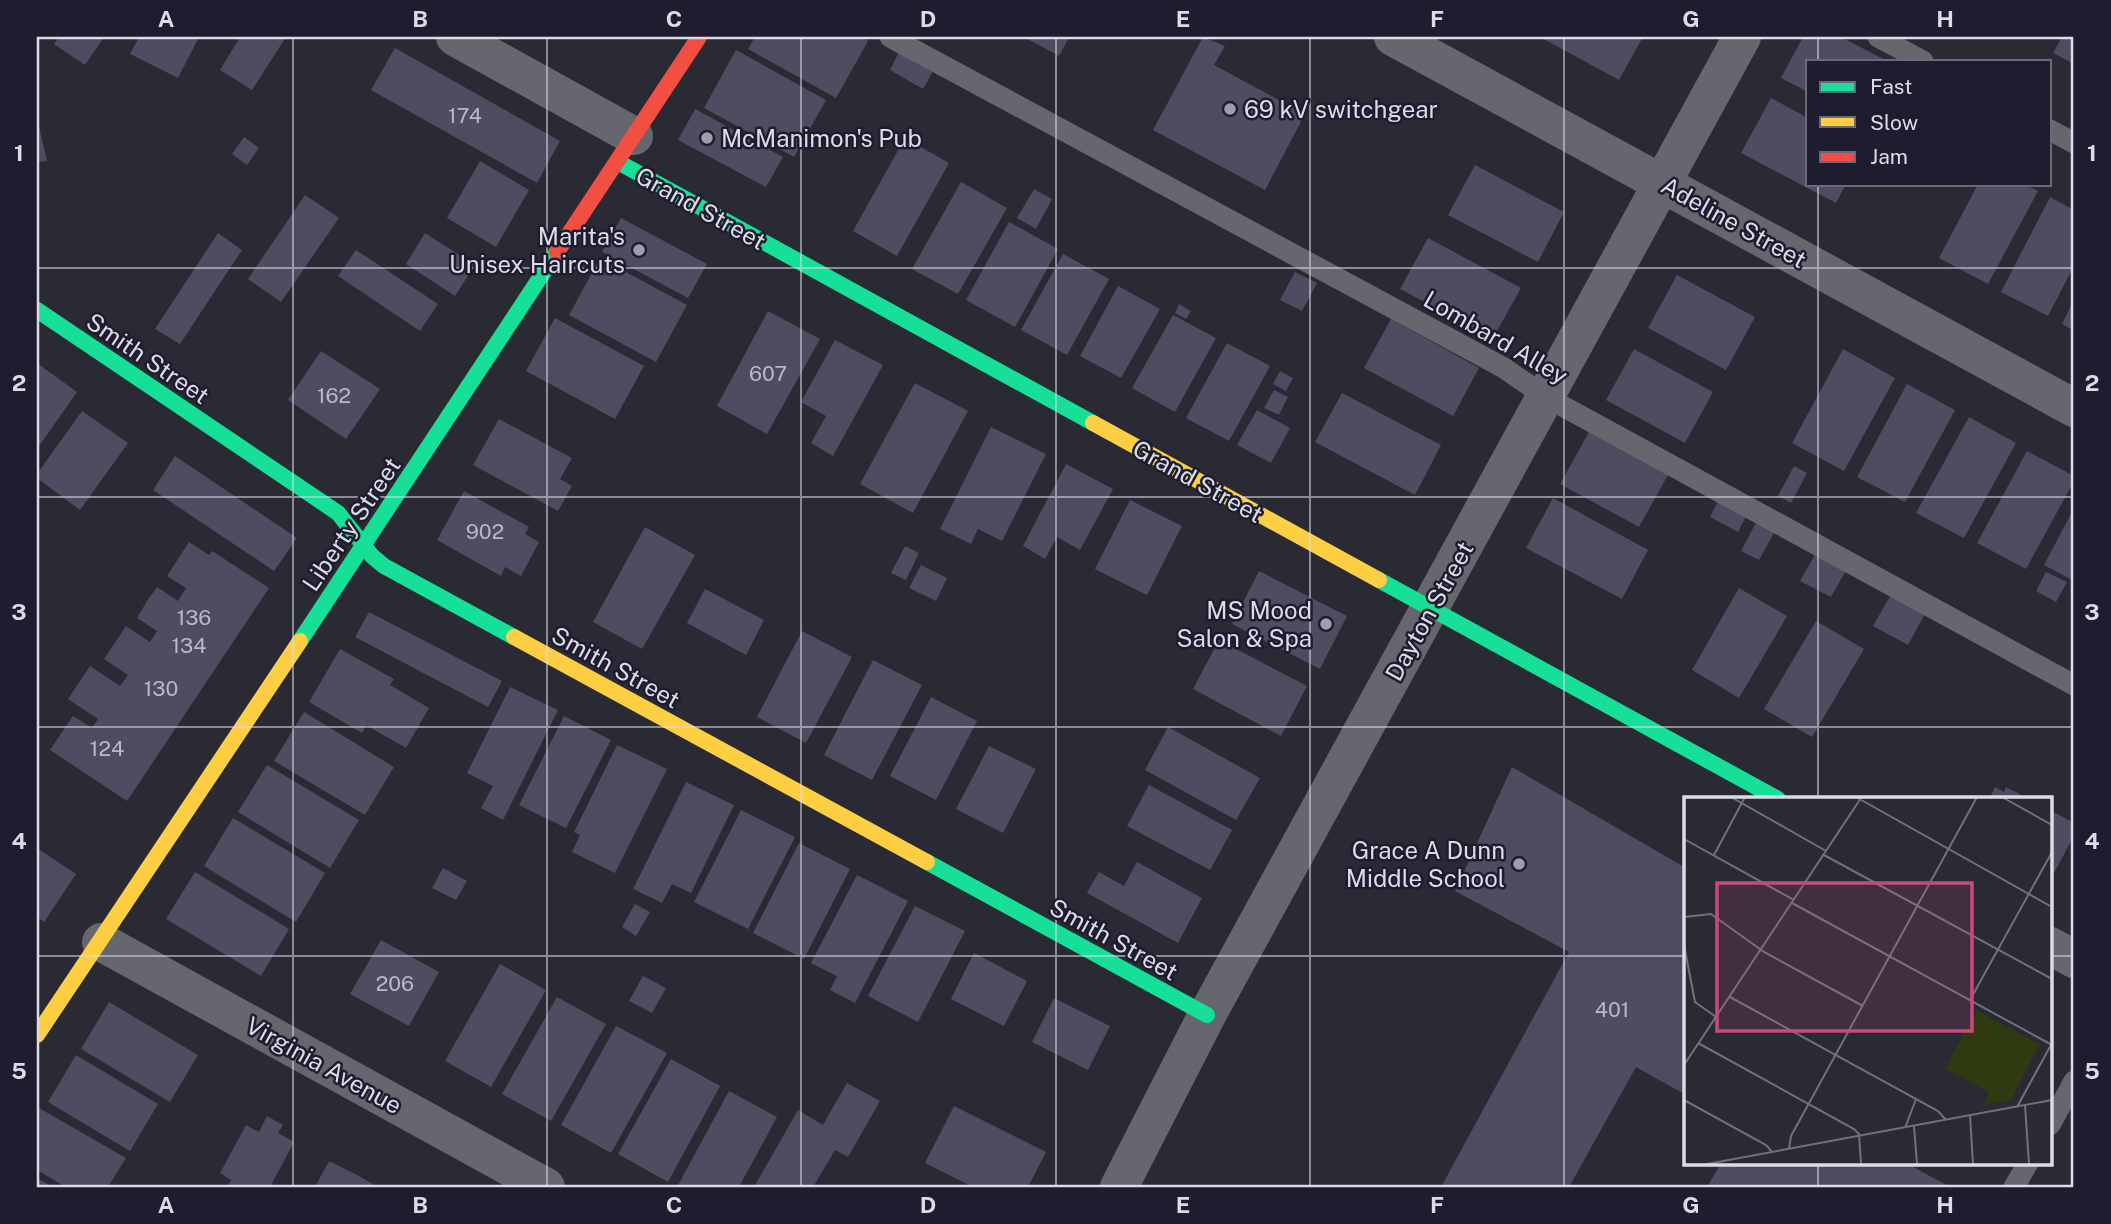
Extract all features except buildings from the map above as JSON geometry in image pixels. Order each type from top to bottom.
[{"type":"street","name":"Grand Street","points":[[456,37],[626,149],[1431,607],[1774,797]]},
{"type":"street","name":"Liberty Street","points":[[37,1035],[364,546],[699,37]]},
{"type":"street","name":"Adeline Street","points":[[1393,37],[2074,408]]},
{"type":"street","name":"Dayton Street","points":[[1119,1187],[1207,1016],[1742,37]]},
{"type":"street","name":"Smith Street","points":[[37,310],[338,513],[384,566],[1207,1016]]},
{"type":"street","name":"Virginia Avenue","points":[[101,942],[546,1187]]},
{"type":"street","points":[[2052,947],[2074,959]]},
{"type":"lane","name":"Lombard Alley","points":[[890,37],[1504,368],[1546,397],[2074,685]]},
{"type":"lane","points":[[1878,37],[1921,60]]},
{"type":"lane","points":[[2052,131],[2074,143]]},
{"type":"lane","points":[[2052,1121],[2074,1081]]},
{"type":"lane","points":[[2014,1187],[2027,1164]]},
{"type":"traffic: fast","points":[[618,162],[1093,423]]},
{"type":"traffic: fast","points":[[300,641],[557,252]]},
{"type":"traffic: fast","points":[[37,310],[338,513],[372,556],[384,566],[514,637]]},
{"type":"traffic: fast","points":[[1379,580],[1774,797]]},
{"type":"traffic: fast","points":[[927,862],[1207,1015]]},
{"type":"traffic: slow","points":[[1093,423],[1379,580]]},
{"type":"traffic: slow","points":[[514,637],[927,862]]},
{"type":"traffic: slow","points":[[37,1035],[300,641]]},
{"type":"traffic: jam","points":[[557,252],[699,37]]},
{"type":"place","name":"69 kV switchgear","points":[[1230,109]]},
{"type":"place","name":"McManimon's Pub","points":[[707,138]]},
{"type":"place","name":"Marita's Unisex Haircuts","points":[[639,250]]},
{"type":"place","name":"MS Mood Salon & Spa","points":[[1326,624]]},
{"type":"place","name":"Grace A Dunn Middle School","points":[[1519,864]]}]
